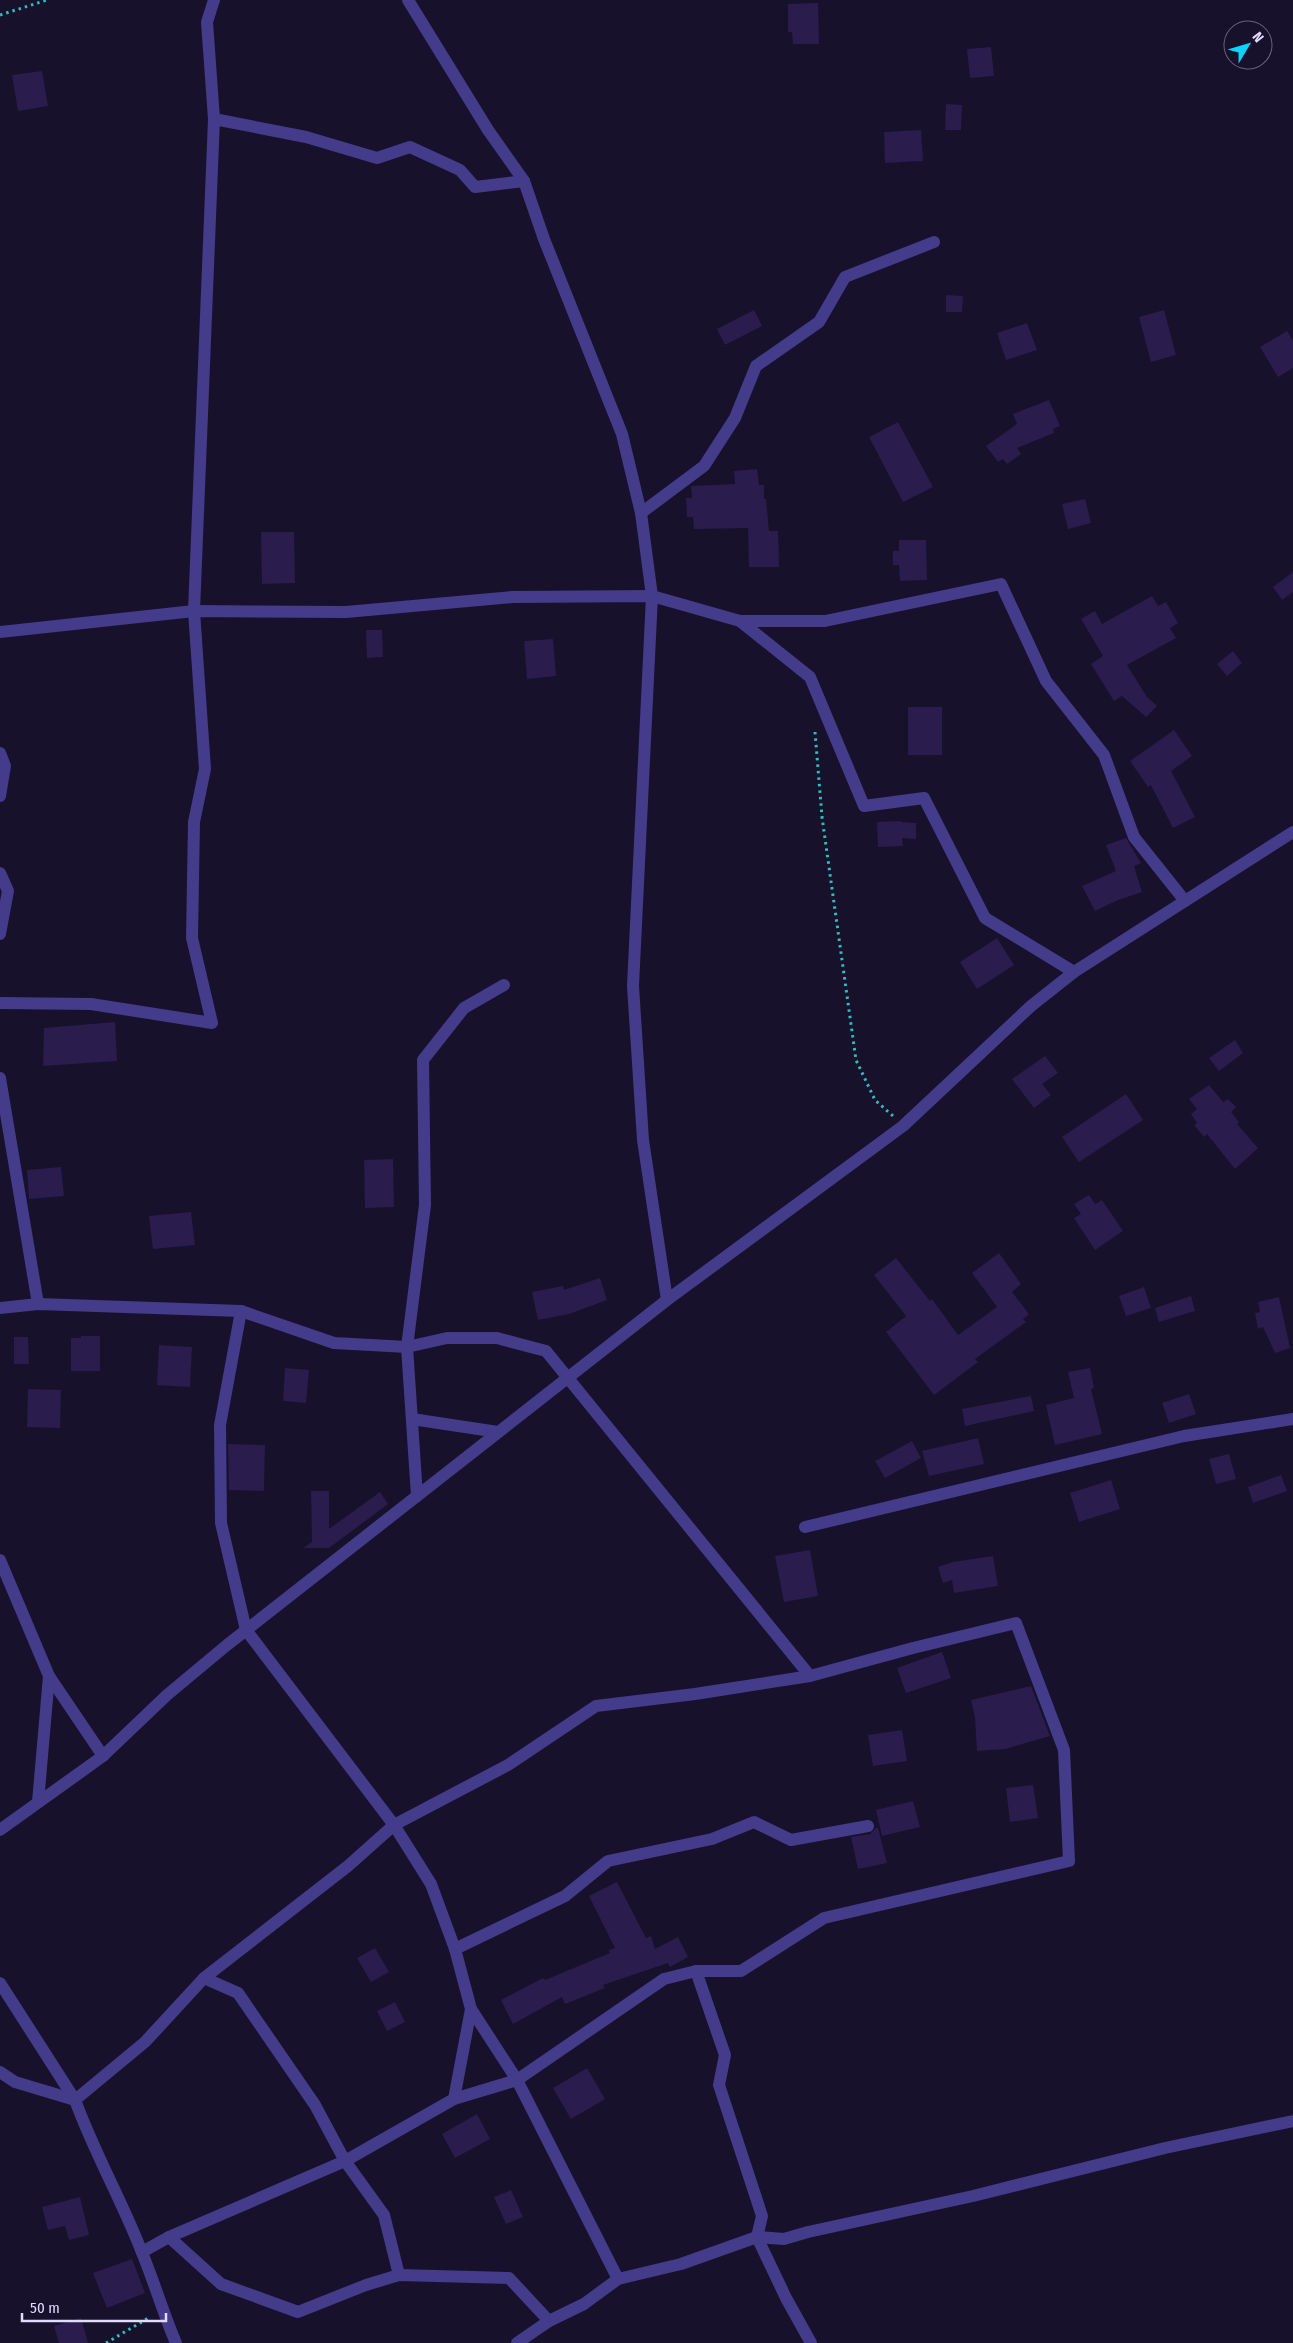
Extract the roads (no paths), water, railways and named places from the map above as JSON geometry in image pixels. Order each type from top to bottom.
[{"type":"street","points":[[0,1003],[91,1004],[212,1023],[192,938],[194,822],[204,769],[194,611],[214,119],[207,22],[214,0]]},
{"type":"street","points":[[408,0],[488,130],[524,181],[544,239],[622,434],[641,513],[652,596],[633,986],[644,1140],[667,1300]]},
{"type":"street","points":[[214,119],[306,137],[377,158],[410,147],[460,170],[475,187],[524,181]]},
{"type":"street","points":[[641,513],[704,466],[735,418],[756,366],[819,322],[845,277],[934,242]]},
{"type":"street","points":[[0,632],[194,611],[346,612],[512,597],[652,596],[740,621],[826,621],[1001,584],[1046,681],[1104,755],[1134,837],[1185,901]]},
{"type":"street","points":[[740,621],[810,677],[864,806],[924,798],[985,918],[1074,972]]},
{"type":"street","points":[[0,753],[5,766],[0,796]]},
{"type":"street","points":[[0,1830],[104,1756],[167,1695],[246,1630],[667,1300],[903,1126],[1031,1006],[1074,972],[1293,832]]},
{"type":"street","points":[[0,873],[8,891],[0,934]]},
{"type":"street","points":[[417,1496],[407,1347],[425,1206],[422,1060],[464,1008],[504,985]]},
{"type":"street","points":[[0,1078],[38,1304]]},
{"type":"street","points":[[0,1308],[38,1304],[241,1311],[334,1343],[407,1347],[447,1338],[497,1338],[546,1351],[810,1676]]},
{"type":"street","points":[[241,1311],[220,1425],[220,1523],[246,1630],[394,1825],[432,1884],[455,1949],[471,2009],[517,2080],[618,2279]]},
{"type":"street","points":[[412,1419],[498,1432]]},
{"type":"street","points":[[805,1527],[1184,1436],[1293,1419]]},
{"type":"street","points":[[0,1560],[49,1676],[104,1756]]},
{"type":"street","points":[[75,2100],[145,2042],[204,1978],[348,1866],[394,1825],[508,1764],[596,1706],[695,1694],[810,1676],[912,1648],[1016,1624],[1064,1750],[1069,1861],[824,1918],[741,1971],[696,1971],[664,1979],[517,2080],[454,2099],[345,2161],[169,2237],[142,2252]]},
{"type":"street","points":[[38,1802],[49,1676]]},
{"type":"street","points":[[455,1949],[565,1896],[608,1861],[712,1838],[754,1822],[791,1840],[868,1826]]},
{"type":"street","points":[[696,1971],[725,2055],[719,2085],[762,2216],[757,2237],[786,2298],[812,2343]]},
{"type":"street","points":[[204,1978],[238,1993],[314,2105],[345,2161],[384,2215],[399,2275]]},
{"type":"street","points":[[0,1983],[75,2100],[90,2141],[112,2181],[142,2252],[162,2311],[176,2343]]},
{"type":"street","points":[[454,2099],[471,2009]]},
{"type":"street","points":[[0,2072],[15,2082],[75,2100]]},
{"type":"street","points":[[516,2343],[549,2321],[584,2304],[618,2279],[681,2264],[757,2237],[784,2239],[808,2232],[973,2196],[1165,2148],[1293,2121]]},
{"type":"street","points":[[169,2237],[221,2284],[298,2312],[366,2285],[399,2275],[509,2278],[549,2321]]}]
